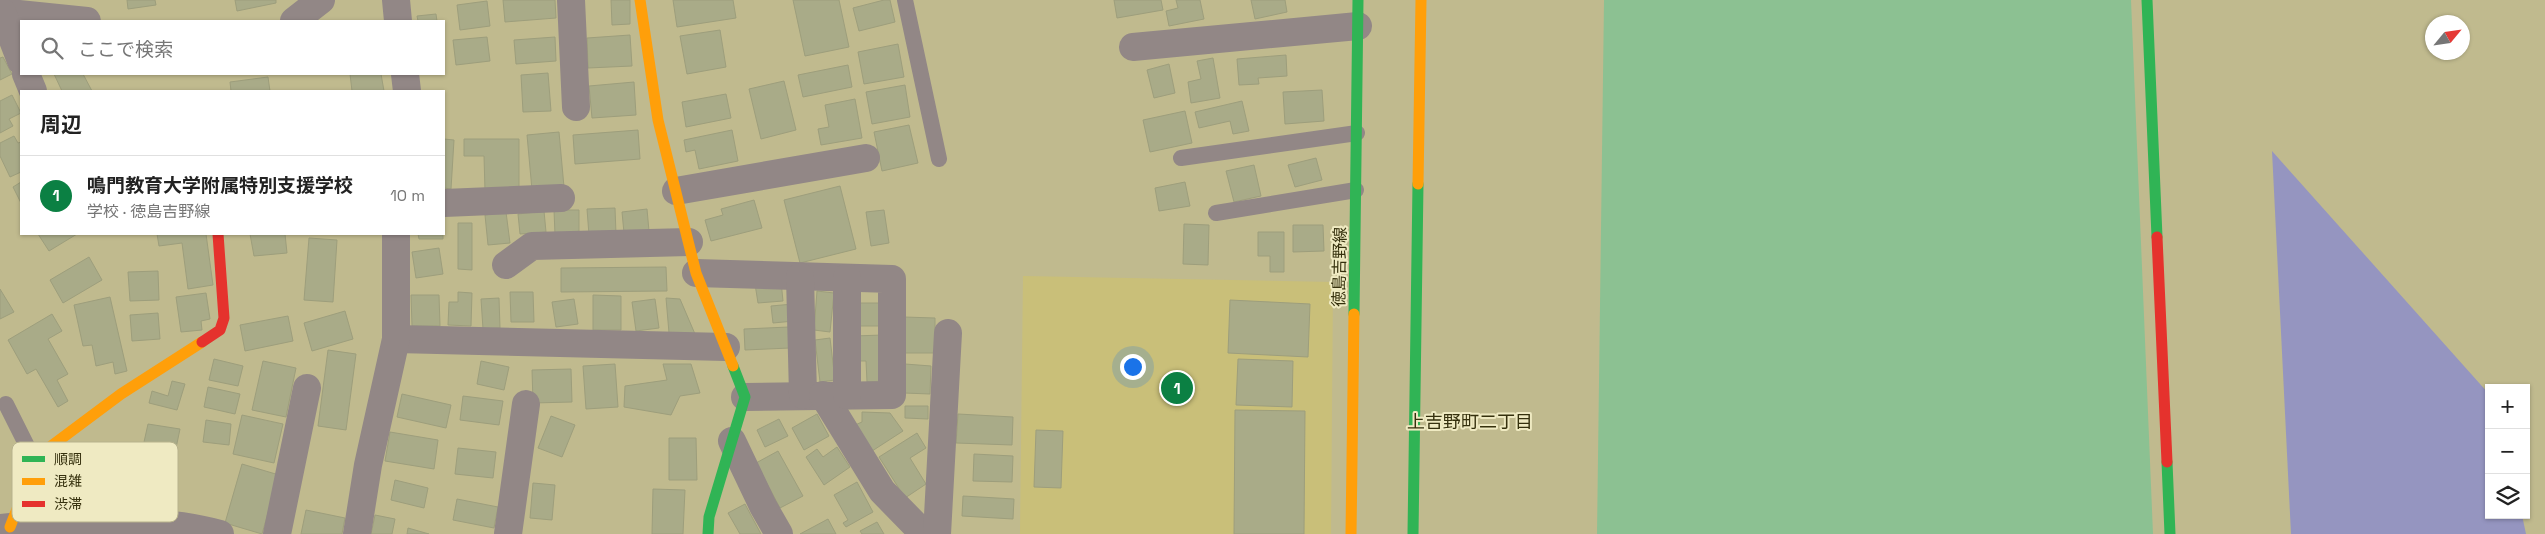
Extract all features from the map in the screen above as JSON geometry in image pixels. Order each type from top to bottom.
[{"type":"street","points":[[295,20],[321,0]]},
{"type":"street","points":[[396,0],[398,20]]},
{"type":"street","points":[[571,0],[576,107]]},
{"type":"street","points":[[640,0],[658,120],[696,273],[745,397],[709,517],[708,534]]},
{"type":"street","points":[[1414,534],[1421,0]]},
{"type":"street","points":[[2147,0],[2170,534]]},
{"type":"street","points":[[20,59],[1,12],[77,20]]},
{"type":"street","points":[[1133,47],[1358,13]]},
{"type":"street","name":"徳島吉野線","points":[[1351,534],[1358,13]]},
{"type":"street","points":[[26,75],[33,90]]},
{"type":"street","points":[[404,75],[407,90]]},
{"type":"street","points":[[676,191],[866,158]]},
{"type":"street","points":[[445,204],[561,198]]},
{"type":"street","points":[[57,442],[121,394],[220,330],[224,318],[218,235]]},
{"type":"street","points":[[357,534],[368,465],[396,339],[396,235]]},
{"type":"street","points":[[506,265],[532,246],[689,242]]},
{"type":"street","points":[[696,273],[892,279],[892,395],[745,397]]},
{"type":"street","points":[[800,277],[824,395],[882,491],[924,534]]},
{"type":"street","points":[[824,395],[847,278]]},
{"type":"street","points":[[937,534],[948,333]]},
{"type":"street","points":[[396,339],[726,348]]},
{"type":"street","points":[[278,534],[307,388]]},
{"type":"street","points":[[508,534],[526,404]]},
{"type":"street","points":[[732,442],[779,534]]},
{"type":"street","points":[[5,527],[12,513]]},
{"type":"street","points":[[5,527],[43,523],[146,523],[220,534]]},
{"type":"lane","points":[[905,0],[939,159]]},
{"type":"lane","points":[[1181,158],[1357,133]]},
{"type":"lane","points":[[1216,214],[1356,190]]},
{"type":"lane","points":[[6,404],[25,442]]},
{"type":"shaded area","points":[[1023,276],[1333,282],[1331,534],[1020,534]]},
{"type":"green space","points":[[1604,0],[2131,0],[2153,534],[1597,534]]},
{"type":"water","points":[[2272,151],[2485,390],[2485,519],[2523,519],[2526,534],[2291,534]]},
{"type":"building","points":[[127,0],[155,0],[156,5],[128,9]]},
{"type":"building","points":[[235,0],[276,0],[276,3],[237,11]]},
{"type":"building","points":[[503,0],[555,0],[556,18],[505,22]]},
{"type":"building","points":[[611,0],[630,0],[630,24],[612,25]]},
{"type":"building","points":[[673,0],[733,0],[736,18],[677,27]]},
{"type":"building","points":[[793,0],[839,0],[849,47],[805,56]]},
{"type":"building","points":[[890,0],[895,22],[859,31],[853,8]]},
{"type":"building","points":[[1114,0],[1161,0],[1163,10],[1117,18]]},
{"type":"building","points":[[1176,0],[1200,0],[1204,19],[1169,26],[1166,11],[1178,8]]},
{"type":"building","points":[[1251,0],[1285,0],[1287,12],[1255,19]]},
{"type":"building","points":[[487,1],[490,26],[460,30],[457,5]]},
{"type":"building","points":[[436,14],[437,20],[418,20],[417,16]]},
{"type":"building","points":[[720,30],[726,67],[687,74],[680,36]]},
{"type":"building","points":[[630,35],[632,66],[588,68],[587,38]]},
{"type":"building","points":[[487,37],[490,61],[456,65],[453,40]]},
{"type":"building","points":[[555,37],[556,61],[516,64],[514,40]]},
{"type":"building","points":[[898,44],[904,77],[864,84],[858,52]]},
{"type":"building","points":[[1286,55],[1287,76],[1258,78],[1259,84],[1239,85],[1237,59]]},
{"type":"building","points":[[3,57],[12,74],[0,80],[0,58]]},
{"type":"building","points":[[1213,58],[1220,98],[1191,103],[1188,82],[1201,79],[1197,61]]},
{"type":"building","points":[[1169,64],[1175,93],[1154,98],[1147,70]]},
{"type":"building","points":[[848,65],[852,87],[803,97],[798,75]]},
{"type":"building","points":[[548,73],[551,111],[523,112],[521,75]]},
{"type":"building","points":[[54,75],[84,75],[91,90],[62,90]]},
{"type":"building","points":[[350,75],[381,75],[384,90],[352,90]]},
{"type":"building","points":[[268,77],[270,90],[231,90],[230,82]]},
{"type":"building","points":[[784,81],[796,130],[761,139],[749,89]]},
{"type":"building","points":[[634,82],[636,115],[592,118],[589,86]]},
{"type":"building","points":[[905,85],[910,117],[872,124],[866,92]]},
{"type":"building","points":[[1322,90],[1324,121],[1285,124],[1283,92]]},
{"type":"building","points":[[726,94],[731,118],[686,127],[682,102]]},
{"type":"building","points":[[12,95],[20,114],[9,119],[13,126],[0,133],[0,101]]},
{"type":"building","points":[[855,99],[862,138],[821,145],[818,129],[829,127],[825,105]]},
{"type":"building","points":[[1242,101],[1249,131],[1233,134],[1230,121],[1199,128],[1195,112]]},
{"type":"building","points":[[1185,111],[1192,143],[1150,152],[1143,120]]},
{"type":"building","points":[[909,125],[918,163],[882,171],[874,132]]},
{"type":"building","points":[[638,130],[640,159],[575,164],[573,135]]},
{"type":"building","points":[[732,130],[738,161],[699,169],[695,150],[686,152],[684,140]]},
{"type":"building","points":[[559,132],[564,187],[532,190],[527,135]]},
{"type":"building","points":[[14,136],[18,143],[20,142],[20,172],[10,177],[0,156],[0,143]]},
{"type":"building","points":[[445,139],[454,140],[451,189],[445,188]]},
{"type":"building","points":[[464,139],[519,139],[519,191],[485,191],[484,156],[464,156]]},
{"type":"building","points":[[1316,158],[1322,180],[1295,187],[1288,165]]},
{"type":"building","points":[[1254,165],[1261,196],[1234,202],[1226,171]]},
{"type":"building","points":[[1185,182],[1190,206],[1159,211],[1155,188]]},
{"type":"building","points":[[20,183],[20,201],[13,187]]},
{"type":"building","points":[[840,186],[856,249],[800,263],[784,200]]},
{"type":"building","points":[[754,200],[762,228],[711,241],[705,220],[723,215],[721,209]]},
{"type":"building","points":[[615,208],[616,234],[589,235],[587,209]]},
{"type":"building","points":[[647,209],[649,231],[624,233],[622,212]]},
{"type":"building","points":[[554,210],[579,210],[579,234],[555,235]]},
{"type":"building","points":[[884,210],[889,243],[871,246],[866,212]]},
{"type":"building","points":[[544,211],[546,232],[520,234],[518,214]]},
{"type":"building","points":[[506,212],[510,243],[488,245],[485,215]]},
{"type":"building","points":[[458,223],[472,223],[472,270],[458,269]]},
{"type":"building","points":[[1184,224],[1209,225],[1208,265],[1183,264]]},
{"type":"building","points":[[1293,225],[1323,225],[1324,251],[1293,252]]},
{"type":"building","points":[[1258,232],[1284,232],[1284,272],[1270,272],[1270,256],[1258,256]]},
{"type":"building","points":[[39,235],[75,235],[49,251]]},
{"type":"building","points":[[157,235],[206,235],[213,285],[188,289],[182,243],[159,246]]},
{"type":"building","points":[[250,235],[285,235],[287,253],[254,256]]},
{"type":"building","points":[[418,235],[443,235],[443,239],[419,239]]},
{"type":"building","points":[[309,238],[337,240],[333,302],[304,300]]},
{"type":"building","points":[[439,248],[443,274],[416,278],[412,252]]},
{"type":"building","points":[[89,257],[102,280],[63,303],[50,280]]},
{"type":"building","points":[[666,267],[667,291],[561,292],[561,268]]},
{"type":"building","points":[[158,271],[159,300],[130,301],[128,272]]},
{"type":"building","points":[[781,281],[783,301],[758,303],[755,284]]},
{"type":"building","points":[[0,289],[14,312],[0,319]]},
{"type":"building","points":[[817,291],[834,293],[830,332],[814,330]]},
{"type":"building","points":[[458,292],[472,293],[471,326],[448,325],[449,302],[458,302]]},
{"type":"building","points":[[510,292],[533,292],[534,322],[511,322]]},
{"type":"building","points":[[206,293],[210,319],[201,321],[202,330],[181,332],[176,297]]},
{"type":"building","points":[[411,295],[439,295],[440,326],[412,326]]},
{"type":"building","points":[[593,295],[621,296],[621,330],[593,330]]},
{"type":"building","points":[[110,297],[127,371],[115,374],[113,362],[96,366],[92,345],[83,346],[74,305]]},
{"type":"building","points":[[499,298],[500,328],[483,329],[481,299]]},
{"type":"building","points":[[666,298],[680,299],[695,334],[669,333]]},
{"type":"building","points":[[574,299],[578,324],[556,327],[552,302]]},
{"type":"building","points":[[655,299],[659,328],[636,331],[632,302]]},
{"type":"building","points":[[1230,300],[1310,304],[1308,357],[1228,353]]},
{"type":"building","points":[[855,303],[885,303],[885,326],[855,326]]},
{"type":"building","points":[[793,304],[794,321],[773,323],[771,306]]},
{"type":"building","points":[[345,311],[353,339],[312,351],[304,323]]},
{"type":"building","points":[[158,313],[160,339],[132,341],[130,315]]},
{"type":"building","points":[[52,314],[62,331],[48,339],[68,374],[57,380],[68,401],[58,407],[36,369],[27,374],[8,340]]},
{"type":"building","points":[[288,316],[293,341],[245,351],[240,325]]},
{"type":"building","points":[[904,317],[935,318],[935,353],[904,353]]},
{"type":"building","points":[[789,327],[790,348],[745,350],[744,329]]},
{"type":"building","points":[[883,335],[885,381],[867,382],[866,361],[855,361],[853,336]]},
{"type":"building","points":[[830,338],[835,380],[820,382],[815,340]]},
{"type":"building","points":[[328,350],[356,354],[346,430],[318,426]]},
{"type":"building","points":[[214,359],[243,366],[238,386],[209,380]]},
{"type":"building","points":[[1238,359],[1293,361],[1292,407],[1236,405]]},
{"type":"building","points":[[263,361],[296,368],[286,417],[252,410]]},
{"type":"building","points":[[481,361],[509,367],[504,390],[477,384]]},
{"type":"building","points":[[615,364],[618,407],[586,409],[583,366]]},
{"type":"building","points":[[663,364],[691,364],[700,393],[680,396],[671,415],[624,407],[625,386],[667,380]]},
{"type":"building","points":[[905,364],[931,366],[930,394],[904,393]]},
{"type":"building","points":[[571,369],[572,402],[533,403],[532,370]]},
{"type":"building","points":[[172,381],[185,384],[177,410],[149,403],[152,391],[168,396]]},
{"type":"building","points":[[208,387],[240,394],[235,414],[204,407]]},
{"type":"building","points":[[402,394],[451,405],[446,428],[397,417]]},
{"type":"building","points":[[463,396],[503,401],[499,425],[460,420]]},
{"type":"building","points":[[905,406],[928,406],[928,419],[905,418]]},
{"type":"building","points":[[1235,410],[1305,411],[1304,534],[1234,534]]},
{"type":"building","points":[[862,412],[890,413],[903,431],[869,453],[855,425],[862,422]]},
{"type":"building","points":[[817,414],[829,436],[804,450],[792,428]]},
{"type":"building","points":[[958,414],[1013,417],[1012,445],[956,443]]},
{"type":"building","points":[[242,415],[283,424],[274,463],[233,454]]},
{"type":"building","points":[[551,416],[575,425],[562,457],[538,448]]},
{"type":"building","points":[[779,419],[788,436],[765,447],[757,430]]},
{"type":"building","points":[[206,420],[231,424],[229,445],[203,442]]},
{"type":"building","points":[[148,424],[180,429],[177,442],[144,442]]},
{"type":"building","points":[[1036,430],[1063,431],[1061,488],[1034,487]]},
{"type":"building","points":[[390,432],[438,440],[434,469],[385,461]]},
{"type":"building","points":[[917,433],[926,448],[910,458],[926,484],[905,498],[879,457]]},
{"type":"building","points":[[669,438],[696,438],[697,480],[669,480]]},
{"type":"building","points":[[837,447],[850,467],[824,485],[806,457],[817,449],[823,457]]},
{"type":"building","points":[[458,448],[496,452],[493,478],[455,474]]},
{"type":"building","points":[[778,451],[803,496],[780,508],[756,463]]},
{"type":"building","points":[[974,454],[1013,456],[1012,482],[973,481]]},
{"type":"building","points":[[242,464],[279,475],[262,534],[225,523]]},
{"type":"building","points":[[395,480],[428,488],[424,508],[391,500]]},
{"type":"building","points":[[857,482],[873,512],[846,527],[843,523],[848,520],[834,495]]},
{"type":"building","points":[[533,483],[555,485],[552,520],[530,518]]},
{"type":"building","points":[[653,489],[685,490],[683,534],[652,534]]},
{"type":"building","points":[[963,496],[1014,499],[1013,519],[962,516]]},
{"type":"building","points":[[457,499],[498,507],[494,528],[453,520]]},
{"type":"building","points":[[745,504],[761,534],[740,534],[728,513]]},
{"type":"building","points":[[306,510],[345,518],[342,534],[301,534]]},
{"type":"building","points":[[375,515],[395,519],[392,534],[371,534]]},
{"type":"building","points":[[828,519],[836,534],[800,534]]},
{"type":"building","points":[[877,522],[884,534],[862,534],[860,531]]},
{"type":"building","points":[[408,528],[429,534],[407,534]]},
{"type":"traffic: fast","points":[[1354,314],[1358,0]]},
{"type":"traffic: fast","points":[[2147,0],[2157,237]]},
{"type":"traffic: fast","points":[[1413,534],[1418,184]]},
{"type":"traffic: fast","points":[[708,534],[709,517],[745,397],[733,366]]},
{"type":"traffic: fast","points":[[2167,462],[2170,534]]},
{"type":"traffic: slow","points":[[640,0],[658,120],[696,273],[733,366]]},
{"type":"traffic: slow","points":[[1418,184],[1421,0]]},
{"type":"traffic: slow","points":[[1351,534],[1354,314]]},
{"type":"traffic: slow","points":[[57,442],[121,394],[202,342]]},
{"type":"traffic: slow","points":[[10,527],[12,522]]},
{"type":"traffic: jam","points":[[202,342],[220,330],[224,318],[218,235]]},
{"type":"traffic: jam","points":[[2157,237],[2167,462]]},
{"type":"place","name":"鳴門教育大学附属特別支援学校","points":[[1177,388]]},
{"type":"district","name":"上吉野町二丁目","points":[[1470,422]]}]
